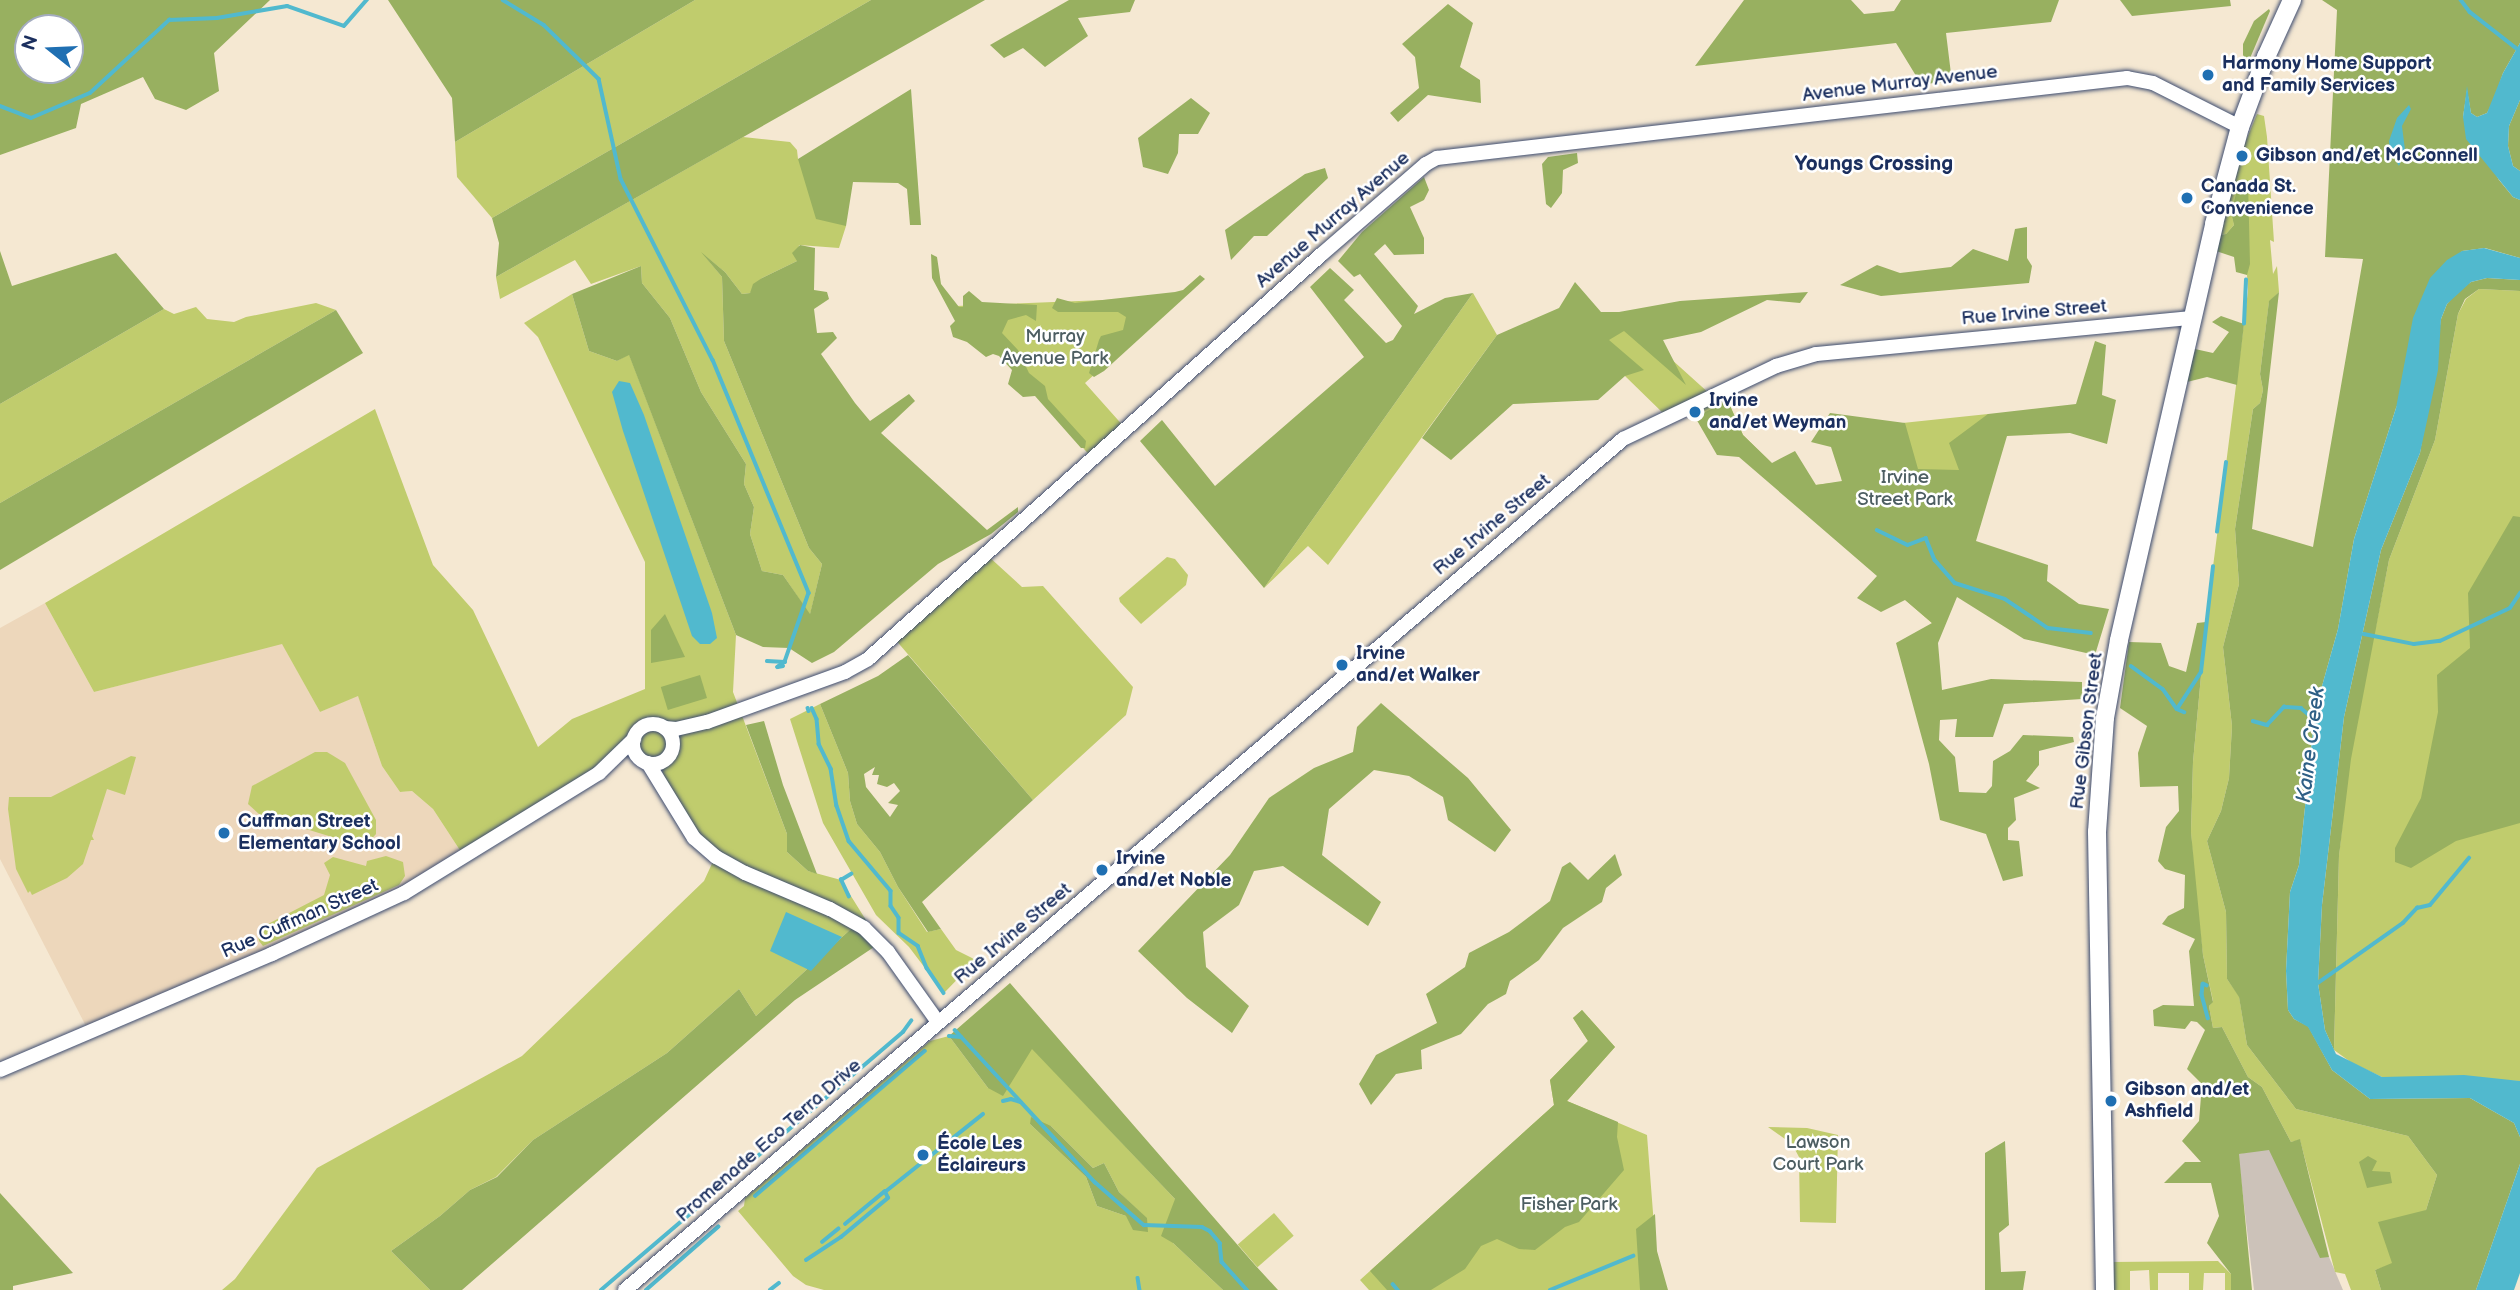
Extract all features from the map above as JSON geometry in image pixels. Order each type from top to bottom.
[{"type":"main road","name":"Rue Gibson Street","points":[[2105,1290],[2097,795],[2105,718],[2119,640],[2214,224],[2240,127],[2266,57],[2292,0]]},
{"type":"street","name":"Avenue Murray Avenue","points":[[666,728],[676,729],[707,722],[845,672],[868,659],[1322,254],[1426,164],[1437,158],[2127,78],[2165,88],[2240,127]]},
{"type":"street","name":"Rue Irvine Street","points":[[938,1022],[1623,439],[1640,428],[1776,366],[1816,354],[2192,318]]},
{"type":"street","name":"Avenue Murray Avenue","points":[[671,753],[707,722]]},
{"type":"street","points":[[599,773],[646,725],[666,728],[673,739],[666,771],[671,801]]},
{"type":"street","points":[[634,739],[635,751],[645,762],[694,838],[716,857],[765,883],[847,917],[864,928],[888,952],[938,1022]]},
{"type":"street","points":[[599,773],[645,762],[660,763],[671,753]]},
{"type":"street","name":"Rue Cuffman Street","points":[[0,1070],[272,954],[404,893],[599,773]]},
{"type":"street","name":"Promenade Eco Terra Drive","points":[[625,1290],[938,1022]]},
{"type":"shaded area","name":"Cuffman Street Elementary School","points":[[45,603],[94,692],[282,643],[320,712],[358,695],[382,766],[400,792],[412,791],[433,809],[465,858],[90,1034],[0,859],[0,628]]},
{"type":"shaded area","points":[[2276,1147],[2343,1290],[2254,1290],[2238,1154]]},
{"type":"green space","points":[[0,0],[270,0],[214,53],[219,91],[186,110],[155,99],[143,77],[81,104],[76,128],[0,155]]},
{"type":"green space","points":[[388,0],[695,0],[455,142],[452,98]]},
{"type":"green space","points":[[695,0],[871,0],[492,218],[457,177],[455,142]]},
{"type":"green space","points":[[871,0],[985,0],[496,277],[499,243],[492,218]]},
{"type":"green space","points":[[1069,0],[1135,0],[1130,12],[1078,18],[1088,36],[1045,67],[1023,48],[1004,58],[990,45]]},
{"type":"green space","points":[[1744,0],[1851,0],[1864,14],[1894,11],[1901,0],[2059,0],[2051,22],[1946,33],[1952,82],[1921,84],[1896,43],[1695,66]]},
{"type":"green space","points":[[2120,0],[2230,0],[2231,6],[2132,16]]},
{"type":"green space","points":[[2322,0],[2520,0],[2520,43],[2503,73],[2494,100],[2487,113],[2477,117],[2471,113],[2467,90],[2463,117],[2499,180],[2513,197],[2520,200],[2520,258],[2485,248],[2462,251],[2396,408],[2354,539],[2338,629],[2315,711],[2299,865],[2290,892],[2286,971],[2288,1010],[2294,1019],[2308,1026],[2332,1070],[2370,1099],[2470,1098],[2514,1123],[2520,1137],[2520,1164],[2476,1290],[2381,1290],[2375,1270],[2392,1263],[2378,1222],[2426,1210],[2437,1175],[2408,1136],[2296,1109],[2247,1045],[2239,997],[2227,979],[2226,912],[2207,841],[2221,811],[2229,778],[2232,726],[2223,647],[2239,584],[2235,529],[2253,409],[2260,403],[2263,390],[2260,374],[2269,301],[2279,292],[2252,529],[2313,547],[2363,259],[2325,257],[2337,10]]},
{"type":"green space","points":[[1448,4],[1473,23],[1460,67],[1480,80],[1481,103],[1428,95],[1398,122],[1390,113],[1419,88],[1415,57],[1402,44]]},
{"type":"green space","points":[[2269,9],[2248,63],[2243,55],[2243,44],[2254,21]]},
{"type":"green space","points":[[911,89],[921,225],[910,225],[907,189],[898,183],[853,182],[846,226],[816,219],[798,159]]},
{"type":"green space","points":[[1191,98],[1210,113],[1198,134],[1179,134],[1178,153],[1168,174],[1143,167],[1138,138]]},
{"type":"green space","points":[[2520,100],[2520,171],[2513,166],[2508,146],[2509,126]]},
{"type":"green space","points":[[2257,114],[2264,116],[2267,137],[2274,242],[2270,240],[2273,274],[2277,266],[2279,292],[2269,302],[2260,374],[2263,390],[2260,403],[2253,409],[2235,529],[2239,584],[2223,647],[2232,726],[2229,778],[2221,811],[2207,841],[2226,912],[2227,979],[2239,996],[2247,1045],[2296,1109],[2408,1136],[2437,1175],[2426,1210],[2393,1264],[2375,1270],[2381,1290],[2351,1290],[2345,1274],[2335,1272],[2300,1140],[2291,1142],[2262,1087],[2248,1077],[2222,1027],[2213,1028],[2209,1006],[2213,1001],[2203,955],[2195,891],[2191,832],[2193,762],[2206,622],[2248,291],[2247,275],[2231,212],[2234,225],[2226,234],[2220,235],[2243,148]]},
{"type":"green space","points":[[743,137],[790,142],[797,150],[798,159],[842,167],[846,226],[839,248],[799,245],[797,261],[762,278],[750,293],[742,294],[725,272],[704,255],[722,277],[724,341],[809,548],[822,564],[810,615],[783,575],[762,571],[750,534],[754,507],[744,484],[746,464],[701,392],[670,318],[642,283],[641,266],[591,284],[575,260],[500,299],[496,277]]},
{"type":"green space","points":[[1577,153],[1578,163],[1563,170],[1562,193],[1551,208],[1546,204],[1542,164],[1548,157]]},
{"type":"green space","points":[[1325,168],[1328,178],[1267,236],[1254,236],[1231,260],[1225,230],[1305,174]]},
{"type":"green space","points":[[1424,177],[1429,190],[1424,200],[1410,207],[1424,238],[1424,254],[1394,255],[1385,244],[1374,254],[1418,306],[1414,314],[1445,298],[1473,293],[1264,588],[1140,441],[1162,420],[1215,486],[1364,357],[1310,287],[1330,268],[1354,290],[1344,300],[1386,343],[1393,340],[1402,326],[1360,274],[1354,277],[1338,261],[1362,232]]},
{"type":"green space","points":[[2248,180],[2250,264],[2247,275],[2236,272],[2234,257],[2216,251],[2220,235],[2226,234],[2234,225],[2231,212],[2238,187]]},
{"type":"green space","points":[[2027,227],[2027,258],[2032,266],[2029,283],[1881,296],[1840,285],[1877,265],[1900,273],[1951,267],[1973,249],[2008,261],[2015,229]]},
{"type":"green space","points":[[800,245],[815,248],[814,290],[827,292],[829,299],[814,309],[817,333],[833,332],[837,338],[821,354],[855,403],[870,421],[909,394],[915,401],[881,433],[987,530],[1018,507],[1018,512],[991,534],[938,564],[834,652],[812,663],[789,648],[763,647],[736,635],[629,355],[617,361],[589,351],[572,294],[641,266],[642,283],[670,318],[701,392],[746,464],[744,484],[754,507],[750,534],[762,571],[783,575],[810,614],[822,564],[809,548],[724,341],[722,277],[701,252],[725,272],[742,294],[750,293],[753,284],[762,278],[797,261],[792,253]]},
{"type":"green space","points":[[0,251],[12,286],[116,253],[164,309],[0,404]]},
{"type":"green space","points":[[931,254],[937,257],[941,284],[959,307],[963,307],[963,296],[969,291],[982,302],[1037,305],[1036,321],[1026,315],[1008,320],[1002,333],[1018,350],[1029,373],[1045,386],[1048,399],[1086,441],[1085,448],[1081,448],[1035,396],[1023,397],[1008,384],[1012,370],[999,356],[993,354],[986,357],[967,342],[953,337],[950,326],[955,321],[932,278]]},
{"type":"green space","points":[[1200,275],[1205,279],[1104,371],[1094,377],[1089,373],[1101,336],[1123,330],[1126,317],[1118,312],[1058,312],[1052,308],[1057,298],[1075,303],[1175,292],[1183,290]]},
{"type":"green space","points":[[2487,278],[2520,280],[2520,291],[2479,289],[2465,299],[2458,314],[2435,440],[2389,560],[2351,759],[2339,856],[2334,1050],[2325,1030],[2318,983],[2322,905],[2344,717],[2381,550],[2420,453],[2441,319],[2447,304],[2457,292],[2471,282]]},
{"type":"green space","points":[[1575,282],[1601,312],[1619,312],[1680,301],[1808,292],[1800,303],[1767,300],[1701,332],[1663,340],[1686,385],[1624,331],[1609,340],[1644,370],[1625,376],[1598,400],[1513,404],[1451,460],[1422,438],[1497,335],[1559,308]]},
{"type":"green space","points":[[2479,289],[2520,291],[2520,1081],[2382,1077],[2352,1063],[2334,1050],[2339,856],[2361,649],[2369,612],[2376,626],[2389,560],[2435,440],[2458,314],[2466,299]]},
{"type":"green space","points":[[1473,293],[1497,335],[1328,565],[1308,546],[1264,588]]},
{"type":"green space","points":[[572,294],[589,351],[617,361],[629,354],[736,635],[733,692],[787,834],[787,852],[808,871],[841,880],[864,917],[756,1016],[739,989],[667,1053],[533,1140],[496,1177],[470,1190],[440,1216],[391,1251],[430,1290],[222,1290],[235,1279],[317,1168],[522,1056],[704,881],[715,857],[671,801],[660,763],[642,761],[634,752],[465,858],[433,809],[412,791],[400,792],[382,766],[358,696],[320,712],[282,644],[94,692],[45,603],[375,409],[433,565],[473,610],[538,747],[572,719],[645,689],[645,562],[538,337],[524,323]]},
{"type":"green space","name":"Murray Avenue Park","points":[[1180,297],[1085,383],[1126,429],[1093,459],[956,306]]},
{"type":"green space","points":[[316,303],[336,310],[0,503],[0,404],[164,309],[174,314],[196,307],[207,319],[234,322],[246,317]]},
{"type":"green space","points":[[336,310],[363,353],[0,570],[0,503]]},
{"type":"green space","name":"Irvine Street Park","points":[[1619,312],[1711,395],[1723,390],[1743,435],[1796,487],[1842,482],[1836,430],[1988,414],[1990,421],[1933,624],[1685,408],[1666,416],[1625,376],[1587,320]]},
{"type":"green space","points":[[2221,316],[2244,324],[2237,385],[2207,377],[2187,382],[2195,349],[2213,353],[2229,332],[2212,322]]},
{"type":"green space","points":[[2095,341],[2106,345],[2102,395],[2116,400],[2107,444],[2070,433],[2007,436],[1976,541],[2048,565],[2047,581],[2079,604],[2109,609],[2095,655],[2024,639],[1957,597],[1938,643],[1942,690],[1991,679],[2082,682],[2082,699],[2004,704],[1993,737],[1955,737],[1957,719],[1940,720],[1939,740],[1955,757],[1959,792],[1986,793],[1992,786],[1993,761],[2010,751],[2023,735],[2073,737],[2074,742],[2039,751],[2039,765],[2026,781],[2040,788],[2014,798],[2016,820],[2008,828],[2008,840],[2019,841],[2023,876],[2003,881],[1986,834],[1940,820],[1929,764],[1896,643],[1932,623],[1905,600],[1881,612],[1857,598],[1877,576],[1739,457],[1717,455],[1695,417],[1728,401],[1743,435],[1772,463],[1795,451],[1816,485],[1842,481],[1831,447],[1811,442],[1830,413],[1905,423],[1918,469],[1959,470],[1949,443],[1988,414],[2076,404]]},
{"type":"green space","points":[[2513,516],[2520,517],[2520,823],[2456,841],[2411,868],[2395,862],[2395,848],[2421,798],[2438,712],[2437,675],[2470,648],[2468,593]]},
{"type":"green space","points":[[987,555],[1022,587],[1043,586],[1133,687],[1126,715],[1033,800],[894,638]]},
{"type":"green space","points":[[1167,557],[1175,559],[1188,575],[1186,585],[1141,624],[1119,598]]},
{"type":"green space","points":[[665,614],[685,657],[651,663],[651,630]]},
{"type":"green space","points":[[2206,622],[2193,762],[2191,832],[2203,955],[2213,1002],[2209,1006],[2213,1028],[2222,1027],[2248,1077],[2262,1087],[2291,1142],[2300,1139],[2329,1257],[2320,1258],[2269,1150],[2239,1154],[2252,1290],[2231,1290],[2231,1274],[2207,1243],[2219,1216],[2211,1183],[2164,1183],[2185,1162],[2201,1162],[2182,1141],[2199,1121],[2202,1084],[2187,1069],[2205,1030],[2197,1022],[2191,1021],[2185,1029],[2154,1026],[2153,1010],[2163,1005],[2194,1006],[2189,951],[2195,939],[2162,924],[2168,916],[2184,908],[2185,875],[2165,869],[2158,861],[2166,827],[2179,811],[2178,786],[2140,787],[2138,753],[2147,726],[2120,708],[2129,642],[2161,643],[2169,666],[2186,672],[2197,623]]},
{"type":"green space","points":[[908,655],[1033,800],[922,902],[941,929],[928,932],[898,887],[880,852],[857,824],[850,801],[848,773],[820,704],[878,676]],"holes":[[[875,767],[872,775],[879,775],[877,784],[887,787],[894,783],[900,791],[888,803],[898,805],[890,817],[866,787],[864,774]]]},
{"type":"green space","points":[[700,675],[707,698],[668,710],[661,687]]},
{"type":"green space","points":[[1381,703],[1468,778],[1511,830],[1495,852],[1448,820],[1443,797],[1409,776],[1374,770],[1329,809],[1322,855],[1381,902],[1368,926],[1283,866],[1254,871],[1239,905],[1203,932],[1206,967],[1249,1006],[1232,1033],[1187,998],[1138,951],[1230,855],[1269,798],[1314,768],[1353,752],[1357,727]]},
{"type":"green space","points":[[820,704],[848,773],[850,801],[857,824],[880,852],[898,887],[927,932],[941,929],[956,950],[976,960],[944,993],[909,947],[876,915],[823,823],[790,719]]},
{"type":"green space","points":[[764,721],[783,785],[817,874],[808,871],[787,852],[787,834],[746,725]]},
{"type":"green space","points":[[315,752],[327,752],[345,763],[376,820],[376,834],[368,843],[355,844],[260,815],[248,804],[252,786]]},
{"type":"green space","points":[[131,756],[136,757],[125,795],[107,789],[92,836],[94,840],[91,840],[83,864],[67,878],[32,895],[30,891],[28,893],[16,869],[8,809],[9,797],[51,797]]},
{"type":"green space","points":[[1615,854],[1622,875],[1606,888],[1602,902],[1563,928],[1539,960],[1510,981],[1506,994],[1488,1004],[1461,1034],[1421,1050],[1422,1069],[1396,1074],[1371,1105],[1359,1084],[1376,1055],[1437,1023],[1426,994],[1465,967],[1469,953],[1509,932],[1550,901],[1562,867],[1570,862],[1588,880]]},
{"type":"green space","points":[[386,856],[403,862],[405,876],[399,885],[263,946],[259,941],[258,935],[264,926],[324,895],[330,875],[324,863],[333,857],[366,866],[367,861]]},
{"type":"green space","points":[[864,917],[880,943],[795,1000],[462,1290],[430,1290],[391,1251],[440,1216],[470,1190],[497,1177],[533,1140],[667,1053],[739,989],[756,1016]]},
{"type":"green space","points":[[1010,983],[1278,1290],[1223,1290],[1173,1243],[1161,1236],[1175,1199],[1032,1049],[1003,1096],[988,1088],[949,1036]]},
{"type":"green space","name":"Fisher Park","points":[[1582,1010],[1615,1047],[1567,1101],[1647,1135],[1659,1290],[1369,1290],[1360,1280],[1554,1105],[1550,1080],[1588,1041],[1573,1018]]},
{"type":"green space","name":"Fisher Park","points":[[1582,1010],[1615,1047],[1567,1101],[1618,1122],[1617,1137],[1624,1170],[1579,1222],[1565,1227],[1535,1250],[1519,1249],[1497,1239],[1481,1246],[1465,1269],[1431,1290],[1387,1290],[1370,1271],[1554,1105],[1550,1080],[1588,1041],[1573,1018]]},
{"type":"green space","name":"École Les Éclaireurs","points":[[949,1036],[988,1088],[1032,1048],[1175,1199],[1173,1243],[1223,1290],[824,1290],[806,1285],[793,1276],[738,1211],[744,1206],[745,1198],[930,1041]],"holes":[[[1030,1124],[1051,1126],[1093,1168],[1104,1163],[1119,1192],[1146,1218],[1126,1216],[1097,1206],[1086,1177]]]},
{"type":"green space","points":[[1031,1117],[1051,1126],[1093,1168],[1104,1163],[1119,1192],[1147,1218],[1148,1232],[1133,1230],[1126,1216],[1097,1206],[1086,1177],[1030,1124]]},
{"type":"green space","name":"Lawson Court Park","points":[[1768,1127],[1807,1128],[1838,1135],[1836,1223],[1800,1222],[1799,1157],[1792,1144]]},
{"type":"green space","points":[[2005,1141],[2009,1225],[1999,1233],[2001,1272],[2026,1271],[2023,1290],[1985,1290],[1985,1153]]},
{"type":"green space","points":[[2368,1156],[2377,1161],[2372,1171],[2390,1172],[2392,1183],[2367,1188],[2359,1162]]},
{"type":"green space","points":[[0,1193],[73,1273],[13,1286],[13,1290],[0,1290]]},
{"type":"green space","points":[[1274,1213],[1294,1236],[1257,1267],[1238,1244]]},
{"type":"green space","points":[[1655,1214],[1657,1251],[1668,1290],[1640,1290],[1636,1229]]},
{"type":"green space","points":[[2218,1261],[2231,1274],[2231,1290],[2225,1290],[2225,1273],[2204,1273],[2203,1290],[2189,1290],[2189,1273],[2158,1273],[2158,1290],[2150,1290],[2149,1270],[2130,1271],[2130,1290],[2111,1290],[2111,1262]]},
{"type":"water","points":[[2520,43],[2520,100],[2509,126],[2508,146],[2513,166],[2520,171],[2520,200],[2513,197],[2466,139],[2463,117],[2467,86],[2471,113],[2477,117],[2487,113],[2503,73]]},
{"type":"water","points":[[2409,105],[2411,109],[2402,126],[2405,150],[2399,166],[2390,151],[2389,141],[2397,118]]},
{"type":"water","points":[[2484,248],[2520,258],[2520,280],[2487,278],[2471,282],[2447,304],[2441,319],[2438,370],[2420,453],[2381,550],[2344,717],[2322,905],[2318,983],[2325,1030],[2336,1054],[2382,1077],[2464,1075],[2520,1081],[2520,1137],[2514,1123],[2470,1098],[2370,1099],[2332,1070],[2308,1027],[2294,1019],[2288,1010],[2286,971],[2290,892],[2299,865],[2315,711],[2338,629],[2354,539],[2396,408],[2413,318],[2430,278],[2447,260],[2462,251]]},
{"type":"water","points":[[619,381],[630,383],[644,415],[712,613],[717,638],[710,644],[700,644],[692,636],[623,431],[612,392]]},
{"type":"water","points":[[786,912],[842,937],[811,971],[770,951]]},
{"type":"water","points":[[2520,1164],[2520,1273],[2514,1290],[2476,1290]]},
{"type":"waterway","points":[[0,106],[31,118],[90,93],[169,20],[217,18],[287,6],[344,26],[367,0]]},
{"type":"waterway","points":[[503,0],[544,25],[599,79],[621,179],[713,360],[809,593],[785,662]]},
{"type":"waterway","points":[[2461,0],[2470,12],[2520,51]]},
{"type":"waterway","points":[[2244,324],[2246,280]]},
{"type":"waterway","points":[[2217,532],[2226,463]]},
{"type":"waterway","points":[[1877,530],[1908,545],[1926,538],[1935,560],[1955,583],[2005,599],[2048,628],[2091,633]]},
{"type":"waterway","points":[[2177,709],[2201,672],[2213,567]]},
{"type":"waterway","points":[[2364,634],[2414,644],[2440,641],[2510,608],[2520,593]]},
{"type":"waterway","points":[[767,661],[785,662],[778,667],[783,666]]},
{"type":"waterway","points":[[2131,666],[2163,689],[2177,709],[2184,712]]},
{"type":"waterway","name":"Kaine Creek","points":[[2253,721],[2267,725],[2284,707],[2301,708],[2314,719]]},
{"type":"waterway","points":[[812,708],[817,719],[819,744],[831,769],[837,806],[849,841],[891,891],[891,906],[899,918],[899,933],[918,946],[927,968],[944,993]]},
{"type":"waterway","points":[[2318,983],[2403,923],[2417,908],[2430,905],[2469,858]]},
{"type":"waterway","points":[[849,897],[841,880],[851,874]]},
{"type":"waterway","points":[[2207,986],[2203,984],[2202,995],[2208,1018]]},
{"type":"waterway","points":[[601,1290],[903,1032],[911,1021]]},
{"type":"waterway","points":[[955,1030],[1095,1182],[1144,1225],[1202,1227],[1210,1231],[1220,1243],[1222,1262],[1247,1290]]},
{"type":"waterway","points":[[949,1036],[961,1037]]},
{"type":"waterway","points":[[755,1196],[925,1051]]},
{"type":"waterway","points":[[1003,1101],[1011,1099],[1021,1102]]},
{"type":"waterway","points":[[806,1260],[841,1237],[888,1198],[885,1192],[983,1114]]},
{"type":"waterway","points":[[845,1224],[884,1192]]},
{"type":"waterway","points":[[646,1290],[718,1227]]},
{"type":"waterway","points":[[822,1242],[838,1229]]},
{"type":"waterway","points":[[1550,1290],[1633,1256]]},
{"type":"waterway","points":[[1138,1278],[1140,1290]]},
{"type":"waterway","points":[[770,1290],[779,1283]]},
{"type":"waterway","points":[[1393,1284],[1398,1290]]},
{"type":"place","name":"Harmony Home Support and Family Services","points":[[2208,75]]},
{"type":"place","name":"Gibson and/et McConnell","points":[[2242,156]]},
{"type":"place","name":"Canada St. Convenience","points":[[2187,198]]},
{"type":"place","name":"Irvine and/et Weyman","points":[[1695,412]]},
{"type":"place","name":"Irvine and/et Walker","points":[[1342,665]]},
{"type":"place","name":"Cuffman Street Elementary School","points":[[224,833]]},
{"type":"place","name":"Irvine and/et Noble","points":[[1102,870]]},
{"type":"place","name":"Gibson and/et Ashfield","points":[[2111,1101]]},
{"type":"place","name":"École Les Éclaireurs","points":[[923,1155]]},
{"type":"district","name":"Youngs Crossing","points":[[1874,164]]}]
